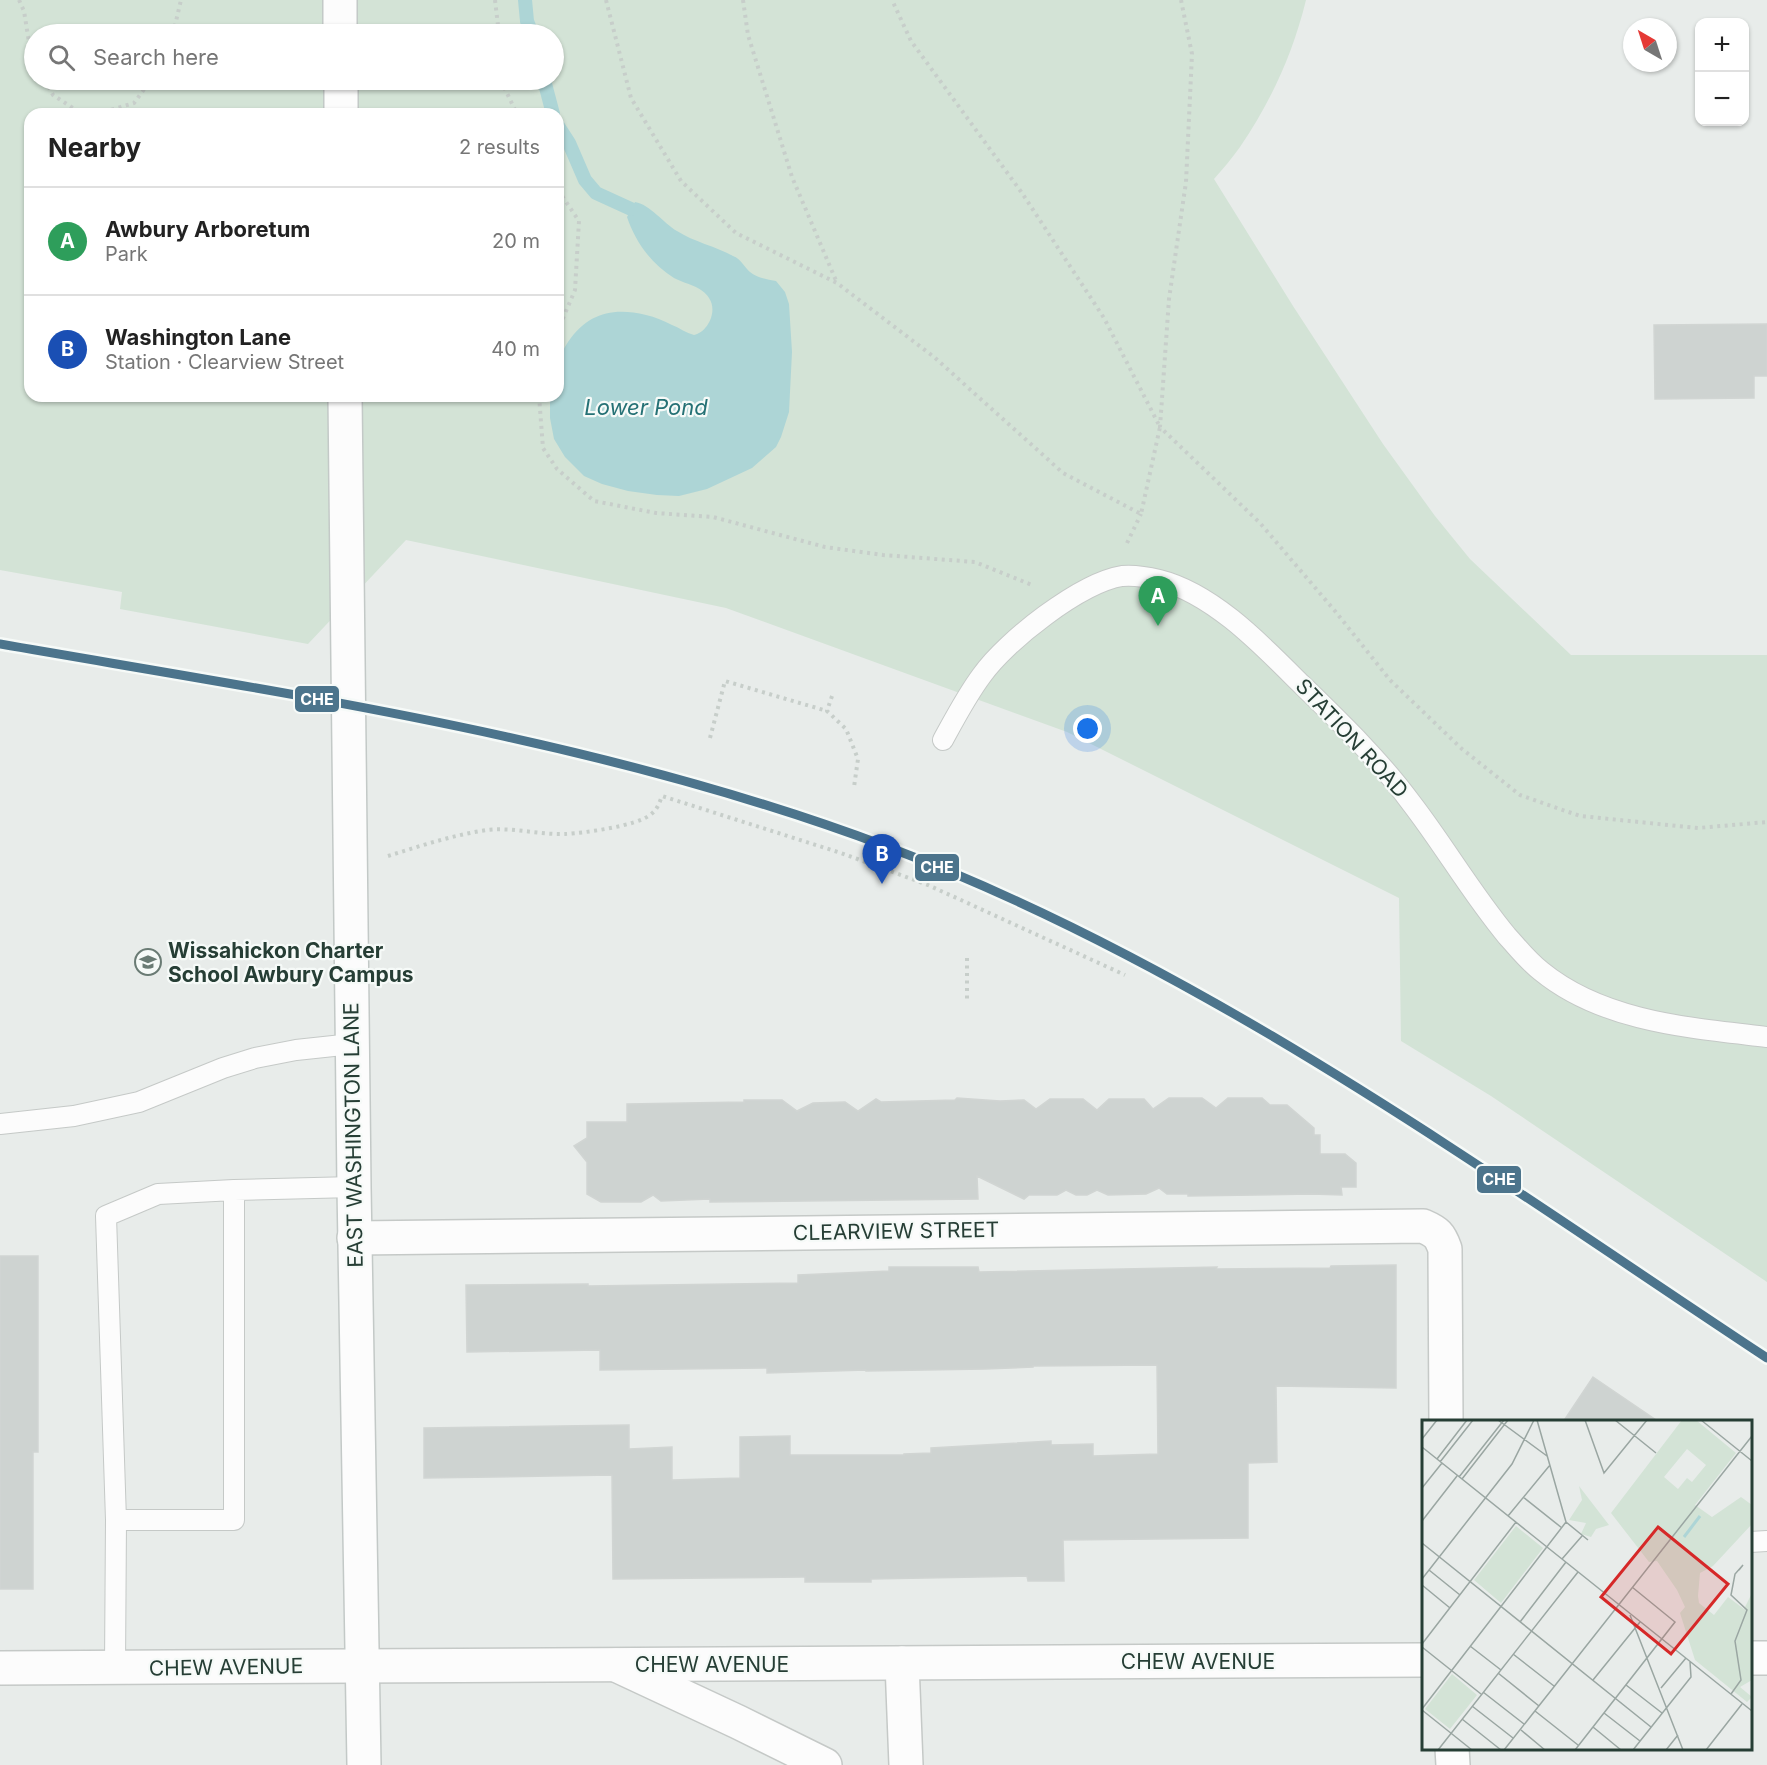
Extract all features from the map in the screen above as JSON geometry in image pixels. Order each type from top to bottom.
[{"type":"street","points":[[339,0],[340,24]]},
{"type":"street","points":[[340,90],[341,108]]},
{"type":"street","name":"EAST WASHINGTON LANE","points":[[345,402],[354,1238],[364,1765]]},
{"type":"street","name":"CLEARVIEW STREET","points":[[354,1238],[1423,1226],[1436,1231],[1444,1249],[1446,1420]]},
{"type":"street","name":"CHEW AVENUE","points":[[0,1668],[1422,1660]]},
{"type":"street","points":[[902,1663],[906,1765]]},
{"type":"street","points":[[616,1665],[825,1765]]},
{"type":"lane","name":"STATION ROAD","points":[[943,740],[983,673],[1045,616],[1077,593],[1123,576],[1161,580],[1206,601],[1257,642],[1346,729],[1410,800],[1492,917],[1542,972],[1562,986],[1586,998],[1638,1017],[1704,1030],[1767,1037]]},
{"type":"lane","points":[[0,1124],[74,1116],[139,1102],[223,1068],[255,1058],[296,1050],[352,1044]]},
{"type":"lane","points":[[116,1668],[116,1520],[106,1216],[158,1194],[354,1188]]},
{"type":"lane","points":[[116,1520],[234,1520],[234,1190]]},
{"type":"lane","points":[[1752,1542],[1767,1541]]},
{"type":"path","points":[[19,0],[26,24]]},
{"type":"path","points":[[175,24],[181,0]]},
{"type":"path","points":[[495,0],[498,24]]},
{"type":"path","points":[[606,0],[631,98],[681,181],[736,233],[837,284],[934,357],[1063,473],[1141,514],[1160,427],[1169,299],[1186,182],[1192,54],[1181,0]]},
{"type":"path","points":[[743,0],[748,34],[792,177],[837,284]]},
{"type":"path","points":[[892,0],[911,41],[1022,193],[1104,318],[1160,427],[1260,524],[1335,611],[1390,680],[1462,749],[1520,795],[1580,816],[1698,828],[1767,822]]},
{"type":"path","points":[[50,90],[53,95],[73,108]]},
{"type":"path","points":[[117,108],[134,103],[144,90]]},
{"type":"path","points":[[505,90],[514,108]]},
{"type":"path","points":[[564,199],[579,221],[575,290],[564,316]]},
{"type":"path","points":[[539,402],[543,448],[557,469],[594,501],[656,513],[713,517],[825,547],[883,555],[975,562],[1068,600]]},
{"type":"path","points":[[710,738],[725,681],[827,711],[846,729],[858,759],[854,787]]},
{"type":"path","points":[[827,711],[832,696]]},
{"type":"path","points":[[350,868],[426,844],[488,830],[564,834],[599,830],[636,822],[649,817],[656,810],[662,796],[841,852],[928,885],[1125,975]]},
{"type":"path","points":[[967,958],[967,1003]]},
{"type":"green space","points":[[0,0],[1306,0],[1288,58],[1271,95],[1240,147],[1214,179],[1383,444],[1435,516],[1470,559],[1571,655],[1767,655],[1767,1282],[1491,1096],[1401,1041],[1399,898],[1067,732],[726,608],[406,540],[308,644],[120,609],[122,592],[0,570]]},
{"type":"water","name":"Lower Pond","points":[[635,202],[641,204],[684,235],[736,257],[753,274],[776,281],[785,292],[789,304],[792,352],[789,412],[776,447],[752,468],[707,489],[679,496],[628,491],[584,476],[565,457],[554,439],[550,418],[550,402],[564,402],[564,349],[584,324],[612,312],[634,313],[656,318],[694,335],[704,330],[712,315],[712,303],[706,294],[674,278],[651,259],[634,235],[627,217]]},
{"type":"building","points":[[1767,324],[1767,376],[1754,376],[1754,398],[1655,399],[1654,325]]},
{"type":"building","points":[[957,1098],[1024,1100],[1036,1109],[1050,1099],[1083,1099],[1097,1110],[1109,1099],[1144,1099],[1153,1109],[1169,1098],[1202,1098],[1216,1108],[1228,1098],[1262,1098],[1270,1105],[1287,1105],[1314,1128],[1314,1135],[1320,1135],[1320,1154],[1345,1154],[1356,1163],[1356,1187],[1341,1187],[1342,1195],[1188,1196],[1188,1194],[1167,1194],[1159,1188],[1146,1194],[1108,1195],[1097,1190],[1087,1195],[1076,1195],[1066,1190],[1057,1195],[1029,1195],[1024,1199],[977,1176],[978,1199],[710,1202],[710,1199],[661,1201],[653,1195],[641,1202],[601,1202],[587,1194],[587,1162],[574,1146],[587,1138],[587,1122],[627,1122],[627,1104],[782,1100],[797,1111],[813,1103],[845,1102],[858,1111],[876,1099],[881,1102],[955,1100]]},
{"type":"building","points":[[0,1256],[38,1256],[38,1452],[33,1452],[33,1589],[0,1589]]},
{"type":"building","points":[[1396,1265],[1396,1388],[1276,1386],[1277,1462],[1248,1463],[1248,1538],[1063,1540],[1064,1581],[1028,1581],[1027,1576],[871,1579],[871,1582],[805,1582],[805,1577],[613,1579],[612,1475],[424,1478],[424,1428],[629,1425],[629,1449],[672,1447],[672,1480],[740,1478],[740,1437],[790,1436],[790,1455],[904,1455],[931,1453],[931,1448],[1051,1441],[1051,1445],[1093,1444],[1093,1456],[1158,1454],[1157,1365],[767,1373],[767,1368],[600,1370],[600,1350],[467,1352],[466,1285],[798,1283],[798,1275],[889,1271],[889,1267],[978,1267],[979,1272],[1217,1267],[1216,1269],[1330,1268],[1331,1266]]},
{"type":"building","points":[[1593,1377],[1656,1420],[1564,1420]]},
{"type":"waterway","points":[[525,0],[528,24]]},
{"type":"waterway","points":[[547,90],[551,108]]},
{"type":"waterway","points":[[564,135],[585,180],[596,193],[631,209]]},
{"type":"transit line","name":"CHE","points":[[0,644],[225,682],[449,724],[560,749],[671,777],[780,809],[888,847],[1006,896],[1120,951],[1232,1012],[1449,1146],[1767,1358]]},
{"type":"place","name":"Awbury Arboretum","points":[[1158,626]]},
{"type":"place","name":"Washington Lane","points":[[882,884]]},
{"type":"place","name":"Wissahickon Charter School Awbury Campus","points":[[148,962]]}]
